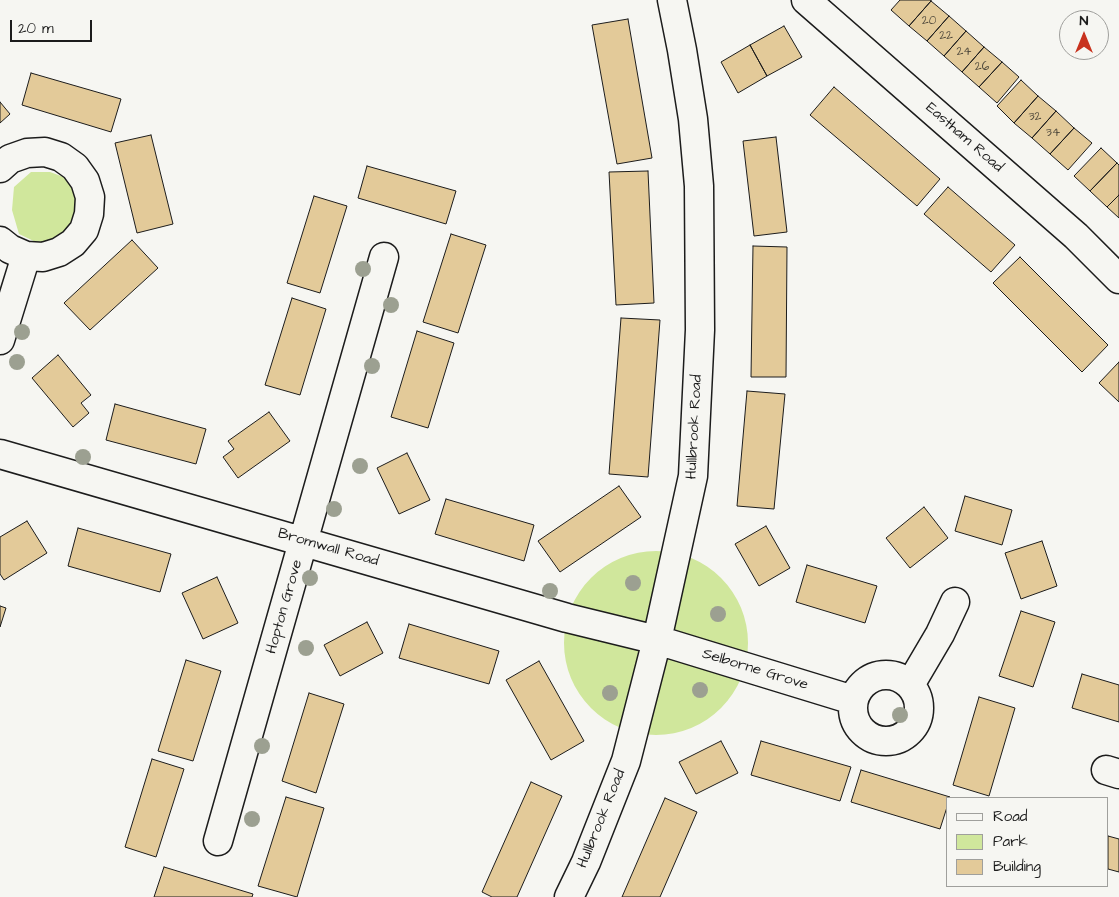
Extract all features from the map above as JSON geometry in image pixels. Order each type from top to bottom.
[{"type":"street","name":"Hullbrook Road","points":[[569,897],[586,862],[626,761],[657,640],[694,476],[700,330],[699,186],[694,119],[672,0]]},
{"type":"street","name":"Eastham Road","points":[[806,0],[1076,236],[1119,279]]},
{"type":"street","points":[[0,168],[10,159],[27,153],[45,152],[61,157],[75,167],[85,181],[90,197],[90,214],[84,230],[73,243],[59,252],[43,256],[26,256],[10,249],[0,241]]},
{"type":"street","points":[[0,340],[26,256]]},
{"type":"street","name":"Hopton Grove","points":[[218,841],[384,258]]},
{"type":"street","name":"Bromwall Road","points":[[0,454],[568,618],[657,640]]},
{"type":"street","points":[[910,685],[940,634],[955,602]]},
{"type":"street","name":"Selborne Grove","points":[[657,640],[853,700]]},
{"type":"street","points":[[882,675],[893,675],[910,685],[917,695],[920,706],[918,718],[913,728],[905,736],[883,741],[872,738],[862,732],[852,711],[853,700],[861,686],[873,677],[882,675]]},
{"type":"green space","points":[[31,172],[50,172],[69,179],[79,199],[77,217],[68,233],[56,239],[38,243],[19,234],[12,210],[14,187]]},
{"type":"green space","points":[[656,551],[674,553],[691,558],[721,578],[741,608],[746,625],[748,643],[746,661],[741,678],[721,708],[691,728],[674,733],[656,735],[638,733],[621,728],[591,708],[571,678],[566,661],[564,643],[566,625],[571,608],[591,578],[621,558],[638,553]]},
{"type":"building","points":[[900,0],[931,1],[909,26],[891,10]]},
{"type":"building","points":[[931,1],[949,16],[927,41],[909,26]]},
{"type":"building","points":[[949,16],[966,31],[944,56],[927,41]]},
{"type":"building","points":[[628,19],[652,158],[617,164],[592,25]]},
{"type":"building","points":[[784,26],[802,57],[767,76],[750,45]]},
{"type":"building","points":[[966,31],[984,47],[962,72],[944,56]]},
{"type":"building","points":[[750,45],[767,76],[738,93],[721,62]]},
{"type":"building","points":[[984,47],[1002,62],[979,87],[962,72]]},
{"type":"building","points":[[1002,62],[1019,77],[997,103],[979,87]]},
{"type":"building","points":[[31,73],[121,99],[111,132],[22,105]]},
{"type":"building","points":[[1021,80],[1038,96],[1014,123],[997,106]]},
{"type":"building","points":[[834,87],[940,179],[917,206],[810,115]]},
{"type":"building","points":[[1038,96],[1056,111],[1032,138],[1014,123]]},
{"type":"building","points":[[0,102],[10,114],[0,123]]},
{"type":"building","points":[[1056,111],[1074,128],[1050,154],[1032,138]]},
{"type":"building","points":[[1074,128],[1092,143],[1068,170],[1050,154]]},
{"type":"building","points":[[151,135],[173,224],[137,233],[115,143]]},
{"type":"building","points":[[776,137],[787,232],[754,236],[743,141]]},
{"type":"building","points":[[1101,148],[1117,163],[1090,191],[1074,176]]},
{"type":"building","points":[[1117,163],[1119,165],[1119,195],[1107,207],[1090,191]]},
{"type":"building","points":[[367,166],[456,191],[446,224],[358,198]]},
{"type":"building","points":[[648,171],[654,303],[616,305],[609,172]]},
{"type":"building","points":[[948,187],[1015,245],[991,272],[924,214]]},
{"type":"building","points":[[1119,195],[1119,218],[1107,207]]},
{"type":"building","points":[[314,196],[347,206],[320,293],[287,283]]},
{"type":"building","points":[[451,234],[486,245],[458,333],[423,322]]},
{"type":"building","points":[[132,240],[158,268],[90,330],[64,303]]},
{"type":"building","points":[[753,246],[787,247],[786,377],[751,377]]},
{"type":"building","points":[[1020,257],[1108,345],[1082,372],[993,283]]},
{"type":"building","points":[[292,298],[326,309],[300,395],[265,385]]},
{"type":"building","points":[[621,318],[660,320],[648,477],[609,474]]},
{"type":"building","points":[[417,331],[454,343],[428,428],[391,417]]},
{"type":"building","points":[[58,355],[91,395],[81,403],[89,413],[73,427],[32,378]]},
{"type":"building","points":[[1119,362],[1119,402],[1099,383]]},
{"type":"building","points":[[747,391],[785,394],[774,509],[737,506]]},
{"type":"building","points":[[115,404],[206,429],[196,464],[106,440]]},
{"type":"building","points":[[269,412],[290,441],[238,478],[223,457],[234,449],[228,441]]},
{"type":"building","points":[[407,453],[430,500],[399,514],[377,468]]},
{"type":"building","points":[[619,486],[641,517],[560,572],[538,541]]},
{"type":"building","points":[[965,496],[1012,510],[1002,545],[955,531]]},
{"type":"building","points":[[446,499],[534,525],[524,561],[435,534]]},
{"type":"building","points":[[924,507],[948,538],[910,568],[886,538]]},
{"type":"building","points":[[27,521],[47,553],[4,580],[0,574],[0,537]]},
{"type":"building","points":[[766,526],[790,568],[759,586],[735,544]]},
{"type":"building","points":[[78,528],[171,554],[160,592],[68,566]]},
{"type":"building","points":[[1042,541],[1057,586],[1021,599],[1005,553]]},
{"type":"building","points":[[807,565],[877,586],[865,623],[796,602]]},
{"type":"building","points":[[217,577],[238,623],[203,639],[182,593]]},
{"type":"building","points":[[0,606],[6,608],[0,627]]},
{"type":"building","points":[[1021,611],[1055,622],[1033,687],[999,676]]},
{"type":"building","points":[[367,622],[383,653],[340,676],[324,645]]},
{"type":"building","points":[[409,624],[499,651],[489,684],[399,658]]},
{"type":"building","points":[[186,660],[221,671],[193,761],[158,751]]},
{"type":"building","points":[[539,661],[584,741],[551,760],[506,680]]},
{"type":"building","points":[[1082,674],[1119,685],[1119,722],[1072,708]]},
{"type":"building","points":[[309,693],[344,704],[316,793],[282,781]]},
{"type":"building","points":[[979,697],[1015,708],[989,796],[953,785]]},
{"type":"building","points":[[721,741],[738,773],[696,794],[679,762]]},
{"type":"building","points":[[761,741],[851,767],[840,801],[751,775]]},
{"type":"building","points":[[152,759],[184,769],[156,857],[125,847]]},
{"type":"building","points":[[861,770],[950,797],[946,797],[946,810],[940,829],[851,802]]},
{"type":"building","points":[[531,782],[562,796],[517,897],[492,897],[482,892]]},
{"type":"building","points":[[286,797],[324,808],[297,897],[258,886]]},
{"type":"building","points":[[665,798],[697,812],[660,897],[622,897]]},
{"type":"building","points":[[1109,836],[1119,839],[1119,872],[1109,869]]},
{"type":"building","points":[[164,867],[253,894],[252,897],[154,897]]}]
